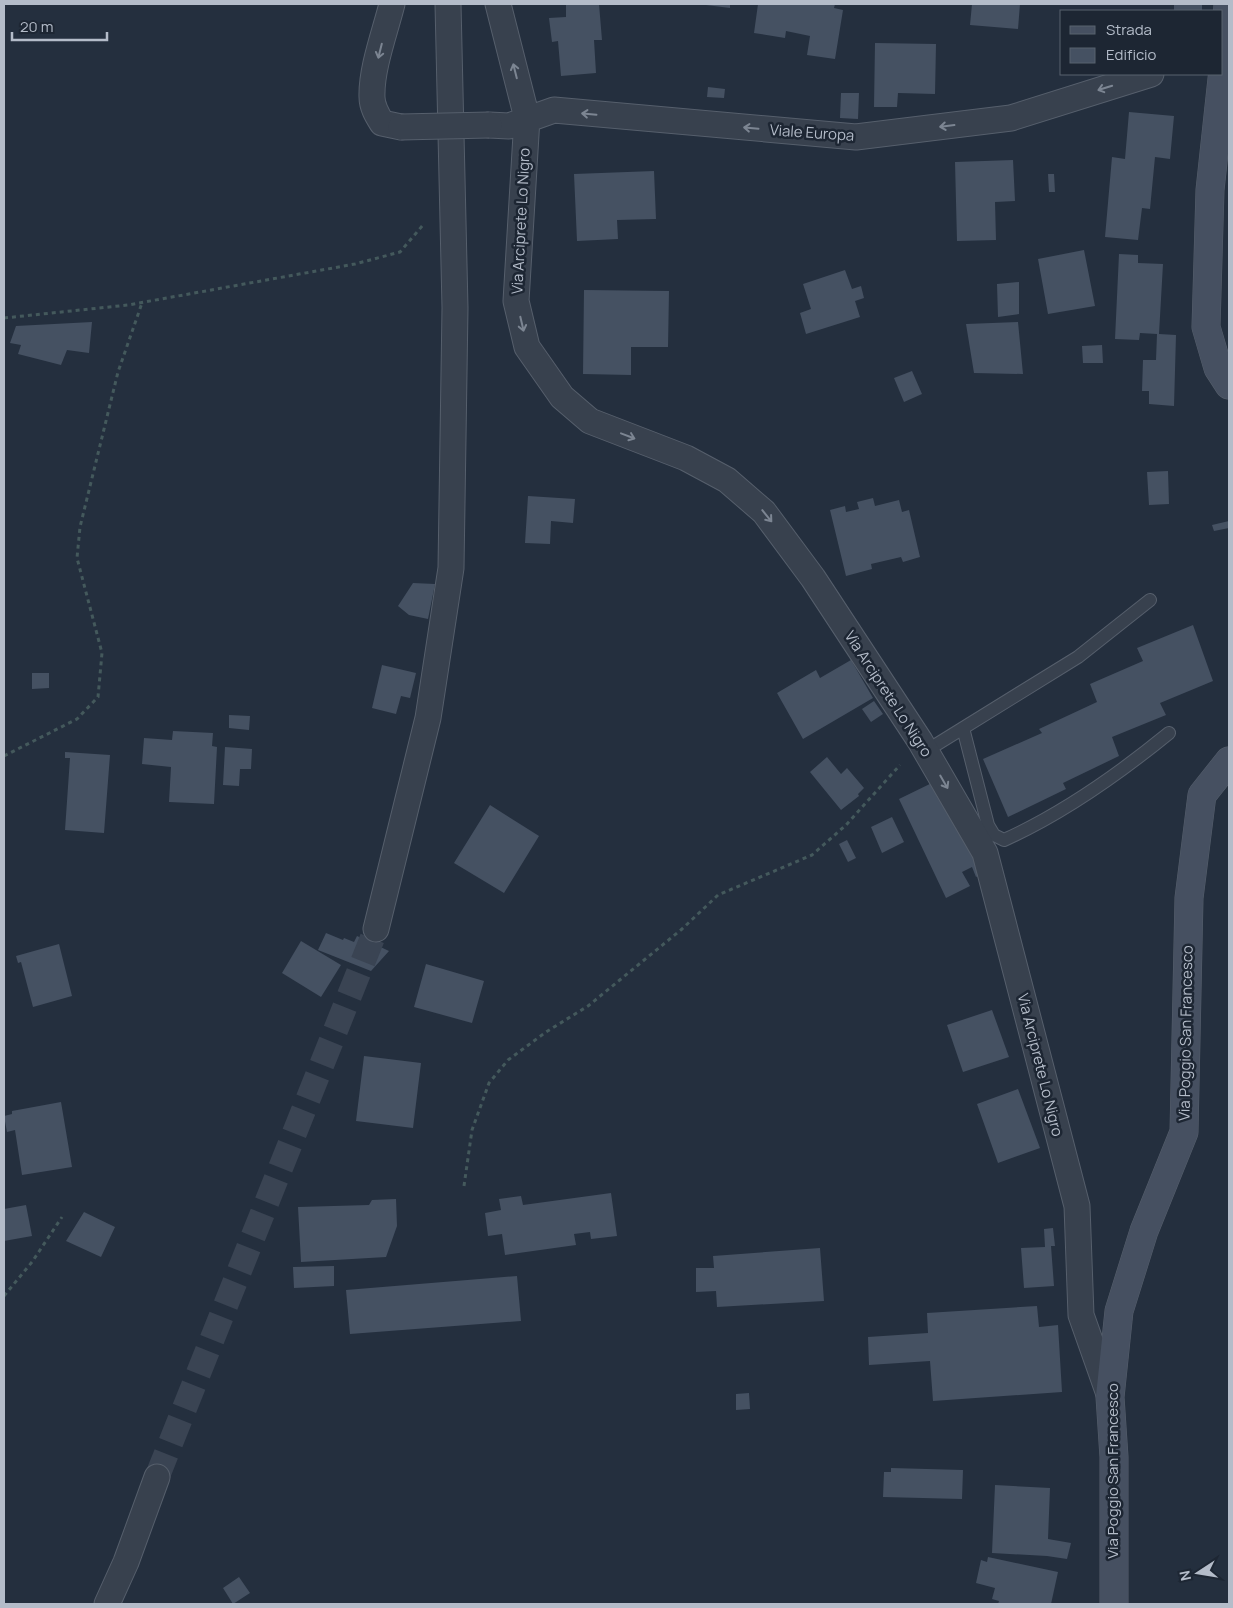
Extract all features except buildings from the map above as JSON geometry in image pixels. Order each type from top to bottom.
[{"type":"street","name":"Viale Europa","points":[[392,4],[372,98],[375,113],[382,123],[401,127],[509,126],[527,118],[554,110],[856,137],[1011,118],[1148,75]]},
{"type":"street","points":[[376,930],[428,718],[452,568],[455,308],[448,4]]},
{"type":"street","name":"Via Arciprete Lo Nigro","points":[[498,4],[527,118],[516,301],[527,347],[562,397],[590,421],[686,458],[727,480],[764,512],[813,578],[923,746],[986,853],[1077,1206],[1081,1315],[1110,1397]]},
{"type":"street","points":[[1223,51],[1228,4]]},
{"type":"street","points":[[1221,75],[1210,190],[1206,327],[1218,368],[1229,385]]},
{"type":"street","name":"Via Poggio San Francesco","points":[[1114,1604],[1114,1457],[1110,1397],[1119,1311],[1144,1231],[1184,1132],[1189,898],[1202,795],[1229,761]]},
{"type":"street","points":[[107,1604],[126,1562],[157,1477]]},
{"type":"lane","points":[[923,746],[963,728],[1078,657],[1150,600]]},
{"type":"lane","points":[[963,728],[988,825],[994,834],[1004,840],[1027,830],[1132,763],[1169,732]]},
{"type":"path","points":[[4,318],[142,303],[355,264],[400,252],[429,219]]},
{"type":"path","points":[[4,756],[77,718],[98,696],[102,653],[77,558],[80,527],[118,372],[142,303]]},
{"type":"path","points":[[464,1186],[472,1130],[489,1083],[508,1060],[546,1032],[588,1006],[682,929],[718,895],[812,855],[846,825],[923,746]]},
{"type":"path","points":[[4,1296],[32,1262],[62,1217]]},
{"type":"tunnel","points":[[157,1477],[376,929]]}]
